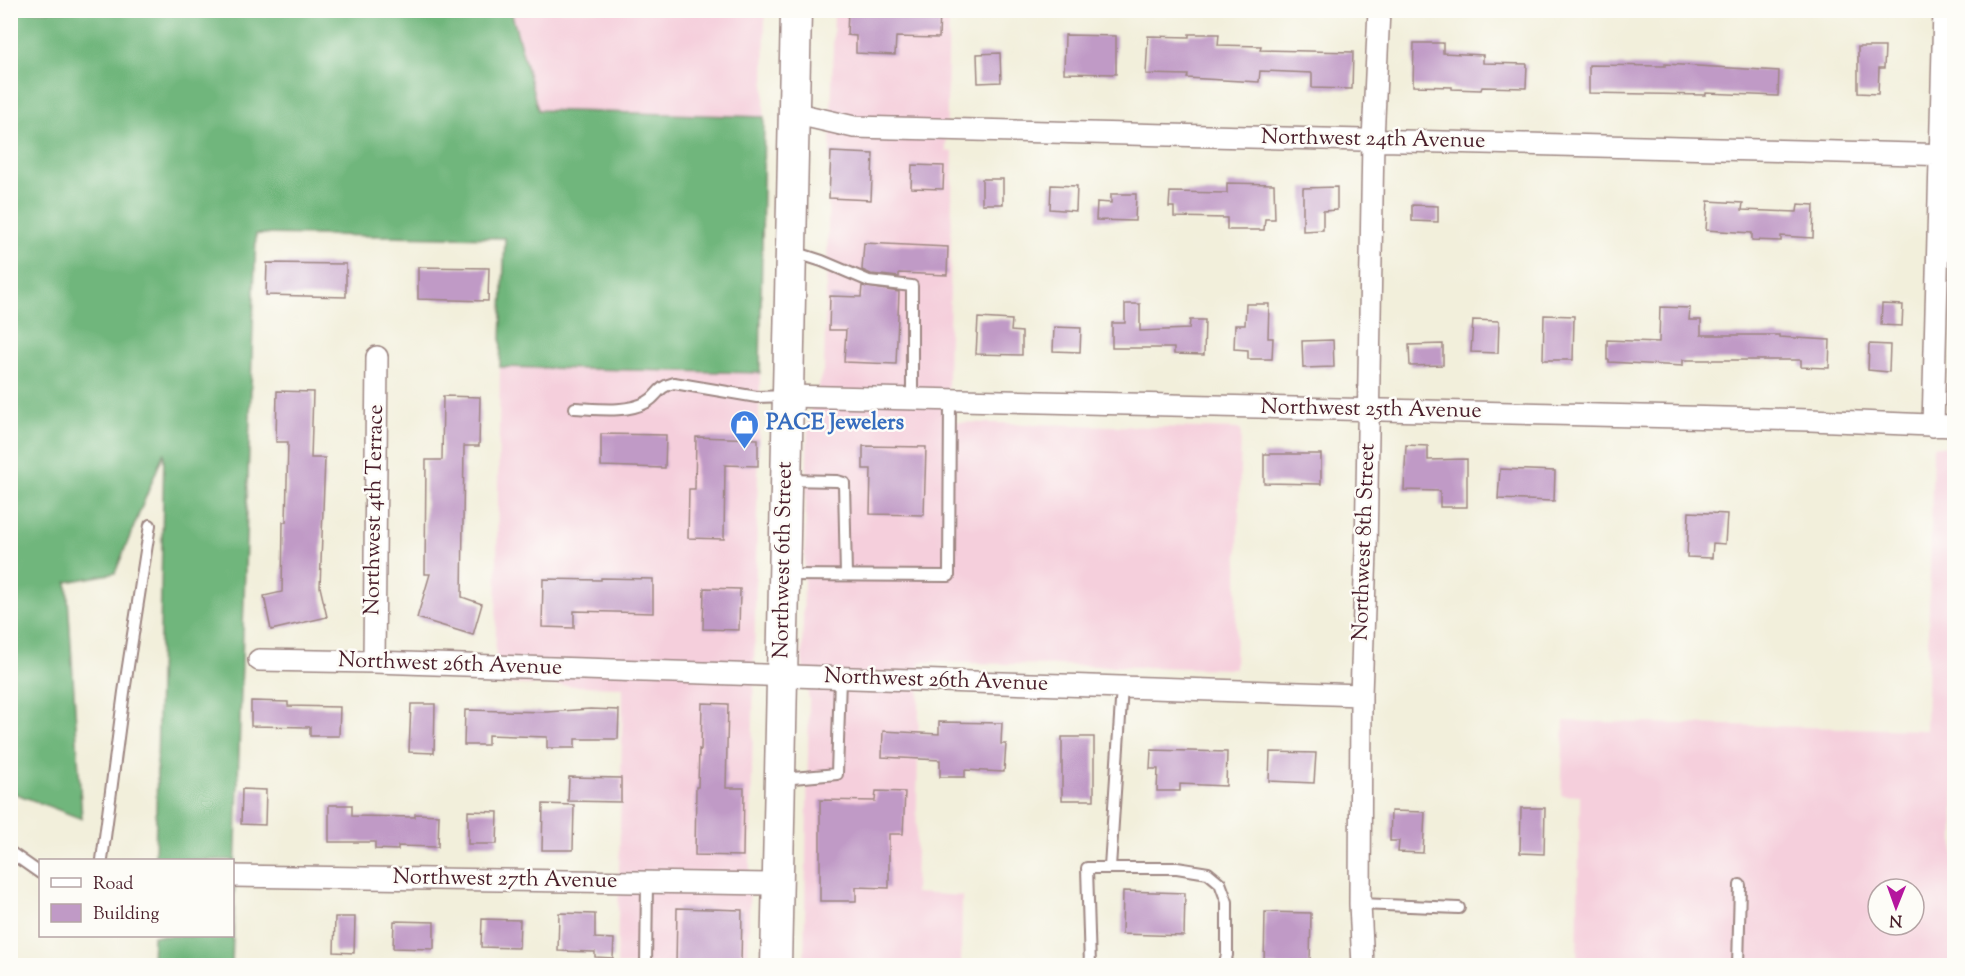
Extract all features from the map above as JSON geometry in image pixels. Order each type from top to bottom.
[{"type":"main road","name":"Northwest 6th Street","points":[[776,966],[796,10]]},
{"type":"street","name":"Northwest 8th Street","points":[[1363,966],[1360,904],[1361,694],[1378,10]]},
{"type":"street","points":[[1933,426],[1948,155],[1944,10]]},
{"type":"street","name":"Northwest 24th Avenue","points":[[793,113],[854,127],[1948,155]]},
{"type":"street","name":"Northwest 4th Terrace","points":[[374,662],[377,357]]},
{"type":"street","name":"Northwest 25th Avenue","points":[[787,396],[1810,420],[1954,426]]},
{"type":"street","name":"Northwest 26th Avenue","points":[[259,660],[1361,694]]},
{"type":"street","name":"Northwest 27th Avenue","points":[[234,876],[777,884]]},
{"type":"lane","points":[[790,251],[822,261],[869,281],[912,286],[912,399]]},
{"type":"lane","points":[[575,408],[611,409],[638,405],[648,402],[663,386],[674,382],[757,397],[787,396]]},
{"type":"lane","points":[[783,575],[949,576],[950,400]]},
{"type":"lane","points":[[785,480],[844,483],[846,488],[846,575]]},
{"type":"lane","points":[[102,859],[124,692],[150,525]]},
{"type":"lane","points":[[779,779],[837,774],[840,678]]},
{"type":"lane","points":[[1110,867],[1122,687]]},
{"type":"lane","points":[[10,852],[39,872]]},
{"type":"lane","points":[[1090,966],[1087,867],[1177,868],[1208,873],[1220,883],[1227,902],[1227,955],[1224,966]]},
{"type":"lane","points":[[646,966],[647,882]]},
{"type":"lane","points":[[1738,966],[1740,885]]},
{"type":"lane","points":[[1360,904],[1459,908]]},
{"type":"shaded area","points":[[1954,10],[1954,16],[1715,11]]},
{"type":"shaded area","points":[[511,11],[765,11],[764,117],[538,110]]},
{"type":"shaded area","points":[[834,11],[949,11],[946,151],[953,152],[947,422],[1241,429],[1235,669],[920,662],[915,893],[962,896],[961,965],[804,966],[809,700],[802,660],[808,420],[824,367]]},
{"type":"shaded area","points":[[500,367],[760,373],[748,965],[617,965],[623,687],[495,684]]},
{"type":"shaded area","points":[[1933,446],[1954,447],[1954,965],[1577,965],[1580,796],[1561,795],[1564,721],[1926,730]]},
{"type":"green space","points":[[10,11],[511,11],[538,110],[764,117],[760,373],[500,367],[505,238],[256,234],[234,904],[234,859],[155,859],[164,452],[115,573],[67,582],[82,819],[11,792]]},
{"type":"green space","points":[[153,937],[233,937],[232,965],[152,965]]},
{"type":"building","points":[[848,10],[940,10],[939,38],[896,37],[895,55],[856,53],[856,36],[847,35]]},
{"type":"building","points":[[1189,34],[1219,34],[1218,45],[1261,46],[1260,50],[1353,52],[1352,89],[1312,88],[1312,73],[1260,71],[1259,82],[1187,78],[1188,75],[1146,74],[1148,36],[1189,37]]},
{"type":"building","points":[[1065,35],[1116,36],[1116,74],[1064,73]]},
{"type":"building","points":[[1414,43],[1443,43],[1443,53],[1483,55],[1483,63],[1527,64],[1526,88],[1482,87],[1481,90],[1413,86]]},
{"type":"building","points":[[1858,47],[1885,47],[1884,68],[1879,68],[1878,94],[1858,93]]},
{"type":"building","points":[[1000,53],[1001,82],[978,83],[977,54]]},
{"type":"building","points":[[1665,64],[1779,71],[1778,96],[1706,93],[1706,95],[1589,93],[1589,65],[1665,66]]},
{"type":"building","points":[[831,152],[873,154],[871,200],[829,198]]},
{"type":"building","points":[[912,165],[944,166],[943,189],[911,188]]},
{"type":"building","points":[[982,179],[1003,179],[1003,204],[982,204]]},
{"type":"building","points":[[1227,183],[1274,184],[1275,219],[1265,219],[1264,230],[1227,230],[1227,218],[1174,217],[1174,207],[1169,207],[1170,192],[1227,193]]},
{"type":"building","points":[[1051,185],[1077,186],[1076,211],[1050,209]]},
{"type":"building","points":[[1337,187],[1337,210],[1323,211],[1323,230],[1303,231],[1303,188]]},
{"type":"building","points":[[1111,194],[1136,194],[1135,221],[1096,220],[1097,202],[1111,203]]},
{"type":"building","points":[[1708,201],[1743,203],[1742,210],[1797,212],[1798,204],[1814,205],[1813,238],[1781,236],[1781,241],[1752,240],[1752,233],[1706,230]]},
{"type":"building","points":[[1412,205],[1438,206],[1438,222],[1412,221]]},
{"type":"building","points":[[864,243],[948,247],[947,275],[899,273],[899,277],[871,274],[862,270]]},
{"type":"building","points":[[267,263],[346,264],[346,297],[266,295]]},
{"type":"building","points":[[418,267],[489,268],[488,301],[418,299]]},
{"type":"building","points":[[862,286],[899,292],[896,364],[844,362],[846,330],[829,330],[830,296],[861,297]]},
{"type":"building","points":[[1125,304],[1140,304],[1140,331],[1189,329],[1190,320],[1205,320],[1204,355],[1174,354],[1174,348],[1112,348],[1112,323],[1125,323]]},
{"type":"building","points":[[1246,304],[1269,304],[1268,338],[1273,338],[1272,359],[1248,359],[1248,350],[1234,349],[1235,325],[1245,325]]},
{"type":"building","points":[[1882,304],[1903,305],[1902,326],[1881,325]]},
{"type":"building","points":[[1660,307],[1690,308],[1689,320],[1701,320],[1701,335],[1779,335],[1779,337],[1830,340],[1829,368],[1801,367],[1801,360],[1683,360],[1683,366],[1609,362],[1607,360],[1607,340],[1659,342]]},
{"type":"building","points":[[1544,315],[1574,316],[1573,360],[1543,360]]},
{"type":"building","points":[[978,318],[1012,320],[1011,331],[1022,332],[1022,355],[976,354]]},
{"type":"building","points":[[1473,320],[1499,321],[1498,353],[1471,352]]},
{"type":"building","points":[[1054,327],[1081,328],[1080,352],[1053,351]]},
{"type":"building","points":[[1333,340],[1334,367],[1303,368],[1302,341]]},
{"type":"building","points":[[1443,344],[1443,365],[1410,366],[1409,345]]},
{"type":"building","points":[[1869,344],[1890,345],[1889,372],[1868,370]]},
{"type":"building","points":[[277,391],[313,392],[311,458],[325,458],[320,587],[327,617],[271,630],[264,596],[282,592],[283,522],[286,522],[288,442],[276,442]]},
{"type":"building","points":[[443,396],[480,397],[479,446],[464,446],[462,597],[482,604],[473,635],[417,618],[430,574],[425,574],[426,460],[442,460]]},
{"type":"building","points":[[601,434],[666,435],[665,468],[601,466]]},
{"type":"building","points":[[696,437],[758,439],[758,466],[725,465],[724,539],[688,538],[689,489],[695,489]]},
{"type":"building","points":[[1406,445],[1428,446],[1428,460],[1467,459],[1467,507],[1440,507],[1440,491],[1404,490]]},
{"type":"building","points":[[863,446],[926,447],[924,515],[870,514],[871,469],[863,469]]},
{"type":"building","points":[[1264,454],[1321,454],[1321,484],[1264,483]]},
{"type":"building","points":[[1500,469],[1555,471],[1554,501],[1498,499]]},
{"type":"building","points":[[1689,512],[1727,514],[1725,544],[1713,543],[1712,558],[1687,557]]},
{"type":"building","points":[[601,578],[653,579],[653,613],[574,611],[574,628],[542,627],[543,579],[601,580]]},
{"type":"building","points":[[704,588],[740,589],[739,630],[703,629]]},
{"type":"building","points":[[251,701],[288,702],[288,706],[340,707],[339,736],[310,736],[310,727],[251,726]]},
{"type":"building","points":[[702,703],[728,704],[726,788],[744,788],[743,856],[695,855],[696,787],[698,787],[699,749],[701,750]]},
{"type":"building","points":[[411,704],[435,704],[434,753],[409,752]]},
{"type":"building","points":[[590,709],[619,710],[618,739],[575,739],[575,748],[547,748],[547,737],[488,735],[488,745],[464,745],[465,710],[547,712]]},
{"type":"building","points":[[939,722],[1002,723],[1001,744],[1006,744],[1004,772],[965,770],[965,777],[940,777],[940,760],[882,757],[883,731],[939,734]]},
{"type":"building","points":[[1062,737],[1094,737],[1094,800],[1062,800]]},
{"type":"building","points":[[1151,750],[1227,752],[1226,786],[1180,784],[1180,791],[1157,791],[1158,769],[1150,769]]},
{"type":"building","points":[[1270,752],[1316,753],[1314,783],[1269,781]]},
{"type":"building","points":[[569,777],[621,778],[621,802],[568,801]]},
{"type":"building","points":[[242,789],[266,790],[265,825],[241,824]]},
{"type":"building","points":[[876,791],[905,792],[903,834],[889,834],[889,888],[856,887],[856,901],[820,901],[820,800],[875,801]]},
{"type":"building","points":[[543,804],[574,805],[573,850],[542,850]]},
{"type":"building","points":[[329,805],[352,805],[352,816],[439,815],[438,847],[398,846],[398,850],[375,849],[375,842],[329,842]]},
{"type":"building","points":[[1521,808],[1545,808],[1544,854],[1520,853]]},
{"type":"building","points":[[468,811],[498,812],[497,844],[468,844]]},
{"type":"building","points":[[1391,811],[1425,812],[1423,853],[1398,852],[1399,841],[1390,841]]},
{"type":"building","points":[[1123,891],[1185,893],[1184,936],[1122,934]]},
{"type":"building","points":[[677,908],[742,910],[741,966],[676,966]]},
{"type":"building","points":[[1265,912],[1311,913],[1310,966],[1264,966]]},
{"type":"building","points":[[559,913],[595,914],[595,938],[614,939],[613,958],[595,957],[595,952],[558,951]]},
{"type":"building","points":[[335,917],[355,917],[354,953],[334,952]]},
{"type":"building","points":[[482,919],[520,920],[519,948],[481,947]]},
{"type":"building","points":[[394,921],[434,922],[434,949],[393,948]]},
{"type":"place","name":"PACE Jewelers","points":[[745,450]]}]
